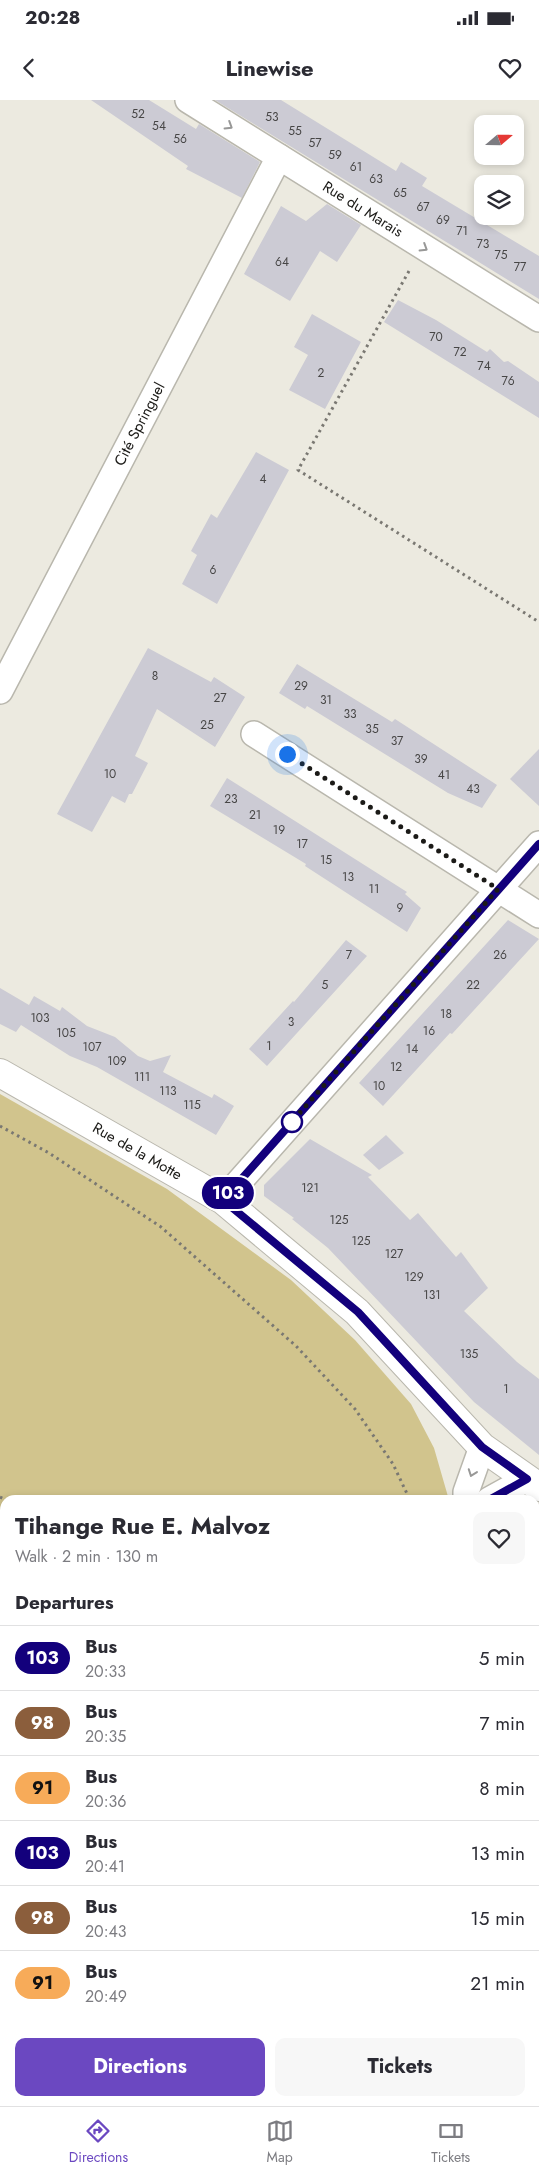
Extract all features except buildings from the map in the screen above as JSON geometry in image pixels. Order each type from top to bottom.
[{"type":"street","name":"Rue du Marais","points":[[188,100],[539,319]]},
{"type":"street","name":"Cité Springuel","points":[[0,691],[279,158]]},
{"type":"street","points":[[254,734],[539,915]]},
{"type":"street","points":[[223,1200],[539,844]]},
{"type":"street","name":"Rue de la Motte","points":[[0,1073],[223,1200],[358,1312],[482,1447],[533,1483]]},
{"type":"street","points":[[466,1495],[482,1447]]},
{"type":"street","points":[[502,1495],[533,1483]]},
{"type":"path","points":[[422,246],[298,470],[539,622]]},
{"type":"path","points":[[0,1126],[49,1153],[161,1227],[296,1346],[355,1409],[393,1464],[408,1495]]},
{"type":"shaded area","points":[[0,1094],[167,1189],[291,1280],[355,1340],[411,1404],[434,1448],[448,1495],[0,1495]]},
{"type":"bus line","name":"103","points":[[497,1495],[527,1479],[482,1447],[358,1312],[223,1200],[539,844]]},
{"type":"route","points":[[287,754],[498,889],[288,1126],[292,1122]]}]
